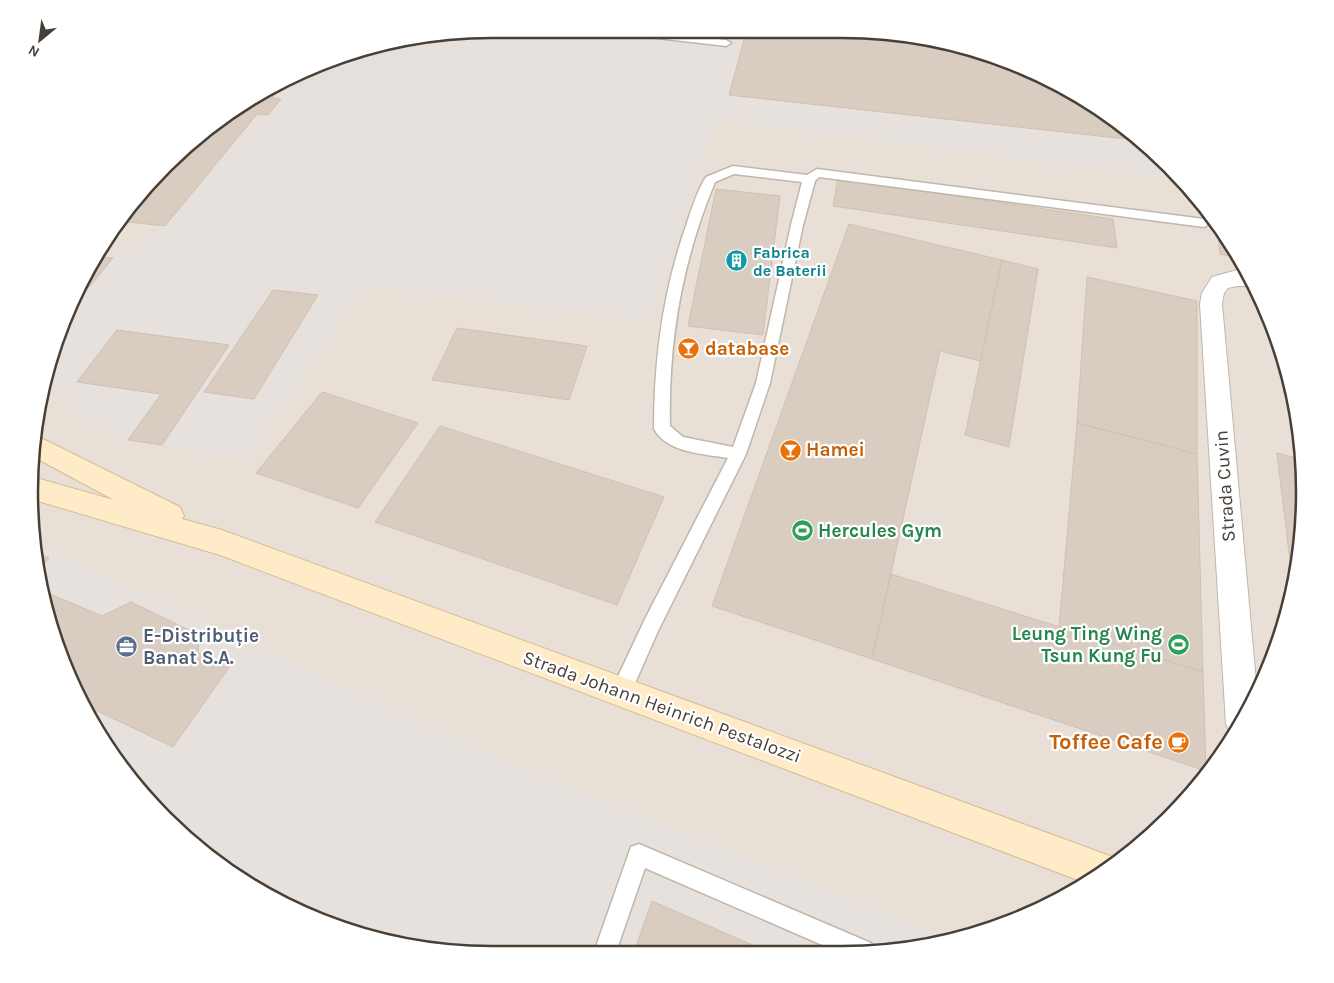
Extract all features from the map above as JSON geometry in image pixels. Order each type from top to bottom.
[{"type":"main road","name":"Strada Johann Heinrich Pestalozzi","points":[[39,448],[222,543]]},
{"type":"main road","name":"Strada Johann Heinrich Pestalozzi","points":[[38,490],[222,543],[1096,869]]},
{"type":"street","name":"Strada Cuvin","points":[[1241,709],[1212,304],[1213,293],[1220,282],[1234,278],[1243,279]]},
{"type":"lane","points":[[678,38],[726,44]]},
{"type":"lane","points":[[738,454],[678,442],[662,429],[662,361],[668,312],[698,205],[710,180],[733,170],[809,179]]},
{"type":"lane","points":[[622,692],[651,625],[738,454],[763,383],[797,225],[809,179],[817,173],[1204,224]]},
{"type":"lane","points":[[607,946],[639,855],[853,946]]},
{"type":"shaded area","points":[[462,38],[872,38],[907,42],[1065,96],[1119,131],[1142,150],[1184,192],[1220,239],[1250,291],[1272,346],[1288,403],[1296,462],[1296,521],[1288,580],[1272,637],[1250,692],[1220,744],[1203,768],[1164,813],[1119,852],[1070,885],[1016,911],[960,930],[931,937],[902,942],[842,946],[492,946],[432,942],[403,937],[374,930],[318,911],[264,885],[239,869],[215,852],[170,813],[131,768],[114,744],[84,692],[72,665],[53,609],[41,551],[38,521],[38,462],[41,432],[53,374],[72,318],[84,291],[98,264],[131,215],[170,170],[215,131],[264,98],[318,72],[374,53],[403,46]]},
{"type":"shaded area","points":[[462,38],[872,38],[902,41],[960,53],[1016,72],[1043,84],[1070,98],[1119,131],[1172,178],[716,120],[648,321],[366,286],[244,459],[128,440],[68,411],[79,395],[49,393],[72,318],[102,257],[113,258],[165,226],[257,114],[268,115],[291,84],[318,72],[374,53],[432,41]]},
{"type":"shaded area","points":[[429,42],[348,103],[287,90],[292,84],[346,62],[374,53]]},
{"type":"shaded area","points":[[41,546],[514,765],[940,935],[902,942],[842,946],[462,945],[403,937],[374,930],[318,911],[264,885],[215,852],[170,813],[131,768],[98,718],[72,665],[53,609]]},
{"type":"building","points":[[745,38],[872,38],[902,41],[960,53],[1016,72],[1070,98],[1129,139],[729,95]]},
{"type":"building","points":[[277,92],[272,98],[281,99],[268,115],[257,114],[165,226],[126,222],[170,170],[192,150],[239,114]]},
{"type":"building","points":[[838,179],[1113,219],[1117,248],[833,206]]},
{"type":"building","name":"Fabrica de Baterii","points":[[716,189],[780,196],[763,335],[688,326]]},
{"type":"building","points":[[849,224],[1002,260],[981,361],[940,351],[872,659],[712,606]]},
{"type":"building","points":[[1218,237],[1231,256],[1220,254]]},
{"type":"building","points":[[102,257],[113,258],[82,296]]},
{"type":"building","points":[[1002,260],[1038,269],[1009,447],[965,435]]},
{"type":"building","points":[[1087,277],[1197,301],[1197,454],[1077,423]]},
{"type":"building","points":[[273,290],[318,295],[254,399],[204,392]]},
{"type":"building","points":[[457,328],[587,346],[569,400],[432,380]]},
{"type":"building","points":[[117,330],[229,345],[162,445],[128,440],[161,394],[77,382]]},
{"type":"building","points":[[322,392],[418,423],[358,508],[256,473]]},
{"type":"building","points":[[1077,423],[1197,454],[1203,672],[1059,627]]},
{"type":"building","points":[[440,426],[664,497],[617,605],[375,522]]},
{"type":"building","points":[[1277,453],[1296,458],[1296,521],[1291,565]]},
{"type":"building","name":"E-Distribuție Banat S.A.","points":[[42,555],[49,558],[43,564]]},
{"type":"building","points":[[891,574],[1203,672],[1206,764],[1202,770],[872,659]]},
{"type":"building","name":"E-Distribuție Banat S.A.","points":[[48,590],[50,594],[102,616],[131,602],[199,635],[198,653],[230,666],[173,747],[93,709],[72,665]]},
{"type":"building","points":[[652,901],[755,946],[636,946]]},
{"type":"place","name":"Fabrica de Baterii","points":[[737,261]]},
{"type":"place","name":"database","points":[[689,349]]},
{"type":"place","name":"Hamei","points":[[790,450]]},
{"type":"place","name":"Hercules Gym","points":[[802,531]]},
{"type":"place","name":"Leung Ting Wing Tsun Kung Fu","points":[[1178,645]]},
{"type":"place","name":"E-Distribuție Banat S.A.","points":[[127,647]]},
{"type":"place","name":"Toffee Cafe","points":[[1179,742]]}]
